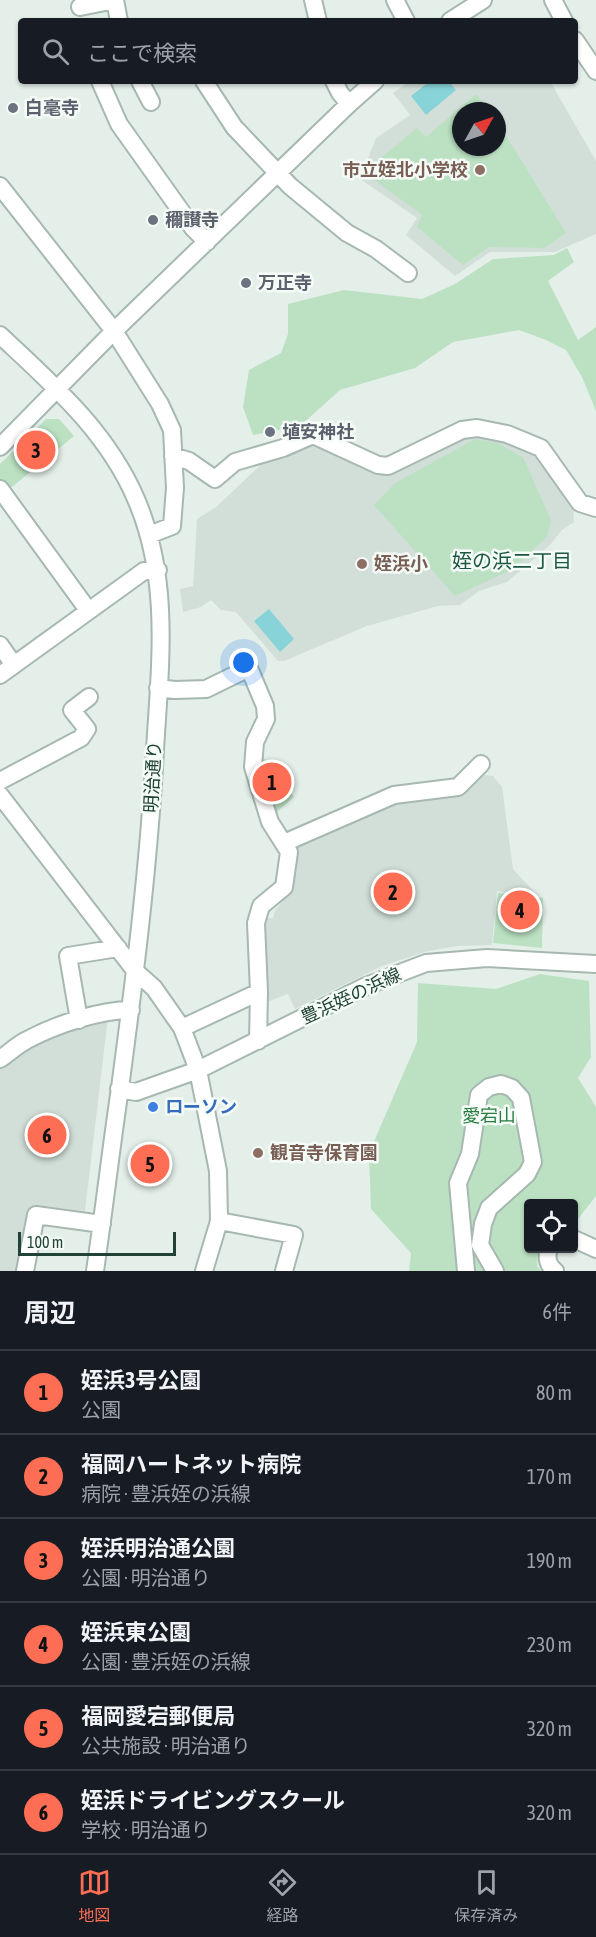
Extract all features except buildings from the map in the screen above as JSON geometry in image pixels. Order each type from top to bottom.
[{"type":"street","points":[[80,9],[115,0],[118,18]]},
{"type":"street","points":[[313,0],[317,18]]},
{"type":"street","points":[[396,0],[405,18]]},
{"type":"street","points":[[455,18],[483,0]]},
{"type":"street","points":[[553,0],[562,18]]},
{"type":"street","points":[[578,44],[596,71]]},
{"type":"street","points":[[101,84],[119,124],[193,228],[207,242]]},
{"type":"street","points":[[142,84],[151,102]]},
{"type":"street","points":[[206,84],[234,127],[290,186],[347,233],[376,249],[408,273]]},
{"type":"street","points":[[336,84],[349,104]]},
{"type":"street","points":[[0,447],[114,331],[372,84]]},
{"type":"street","points":[[0,186],[114,331],[160,404],[172,430],[175,488],[172,526],[149,535]]},
{"type":"street","name":"明治通り","points":[[0,335],[76,408],[117,462],[136,498],[158,570],[162,638],[150,840],[136,972],[95,1271]]},
{"type":"street","points":[[172,456],[189,461],[215,478],[236,462],[283,448],[313,435],[378,465],[388,465],[462,430],[477,428],[507,434],[541,448],[580,503],[596,508]]},
{"type":"street","points":[[0,489],[88,610]]},
{"type":"street","points":[[0,675],[144,571],[158,570]]},
{"type":"street","points":[[0,645],[14,665]]},
{"type":"street","points":[[158,688],[206,689],[249,668],[265,706],[266,719],[255,742],[253,766],[270,822],[289,852],[284,887],[261,906],[256,923],[259,992],[258,1041]]},
{"type":"street","points":[[0,781],[81,738],[87,729],[72,710],[89,697]]},
{"type":"street","points":[[284,843],[394,795],[458,787],[481,764]]},
{"type":"street","points":[[0,795],[136,972],[154,988],[182,1028],[198,1070],[218,1171],[219,1221],[204,1271]]},
{"type":"street","points":[[80,1020],[68,956],[118,948]]},
{"type":"street","name":"豊浜姪の浜線","points":[[120,1089],[136,1092],[198,1070],[374,983],[426,963],[487,958],[596,964]]},
{"type":"street","points":[[182,1028],[259,992]]},
{"type":"street","points":[[0,1059],[26,1040],[60,1026],[115,1010],[130,1010]]},
{"type":"street","points":[[466,1271],[458,1183],[470,1154],[479,1095],[489,1087],[501,1084],[512,1088],[521,1098],[533,1162],[527,1174],[489,1208],[486,1216],[480,1245],[495,1271]]},
{"type":"street","points":[[26,1271],[36,1215],[102,1224]]},
{"type":"street","points":[[219,1221],[294,1235],[284,1271]]},
{"type":"street","points":[[578,1241],[596,1249]]},
{"type":"street","points":[[548,1253],[551,1268],[555,1271]]},
{"type":"shaded area","name":"市立姪北小学校","points":[[406,84],[552,84],[596,161],[596,234],[555,252],[490,252],[455,276],[406,235],[417,218],[360,179],[376,138],[410,115],[393,93]]},
{"type":"shaded area","name":"姪浜小","points":[[478,431],[537,454],[573,504],[574,522],[562,530],[549,546],[507,582],[479,591],[460,605],[438,606],[367,626],[284,661],[278,661],[236,612],[221,610],[211,600],[201,607],[183,612],[180,589],[193,586],[197,519],[216,507],[267,459],[312,440],[379,469]]},
{"type":"shaded area","points":[[493,776],[502,787],[513,869],[538,896],[497,891],[492,945],[458,946],[428,951],[382,966],[295,1009],[288,994],[264,1003],[263,919],[273,918],[275,910],[290,893],[295,880],[297,843],[405,800],[464,794],[478,777]]},
{"type":"shaded area","points":[[108,1017],[85,1211],[35,1205],[32,1209],[22,1271],[0,1271],[0,1065],[26,1046]]},
{"type":"green space","points":[[476,94],[482,102],[467,102]]},
{"type":"green space","points":[[452,115],[452,156],[506,156],[506,136],[566,233],[544,248],[489,247],[463,265],[417,227],[422,215],[369,176],[375,163],[417,128],[426,137]]},
{"type":"green space","points":[[567,248],[574,262],[548,281],[578,340],[596,327],[596,411],[582,377],[566,350],[519,330],[453,342],[415,368],[340,390],[300,426],[253,435],[243,407],[249,370],[281,353],[288,334],[288,304],[344,290],[422,299],[455,284],[493,259],[554,255]]},
{"type":"green space","points":[[46,419],[59,419],[74,436],[7,491],[0,482],[0,464]]},
{"type":"green space","points":[[475,439],[497,443],[523,457],[551,520],[547,537],[511,570],[455,596],[374,505],[395,483]]},
{"type":"green space","points":[[265,759],[294,797],[272,816],[257,766]]},
{"type":"green space","points":[[498,893],[543,898],[542,948],[493,943]]},
{"type":"green space","name":"愛宕山","points":[[540,974],[589,981],[591,1057],[578,1078],[596,1107],[596,1196],[578,1219],[578,1199],[524,1199],[524,1253],[538,1253],[537,1266],[541,1271],[409,1271],[411,1253],[371,1209],[369,1153],[417,1042],[418,983],[496,989]]},
{"type":"water","points":[[426,84],[451,84],[456,90],[426,115],[411,96]]},
{"type":"water","points":[[269,609],[294,639],[280,652],[254,621]]},
{"type":"place","name":"白毫寺","points":[[13,108]]},
{"type":"place","name":"市立姪北小学校","points":[[480,170]]},
{"type":"place","name":"穪讃寺","points":[[153,220]]},
{"type":"place","name":"万正寺","points":[[246,283]]},
{"type":"place","name":"埴安神社","points":[[270,432]]},
{"type":"place","name":"姪浜明治通公園","points":[[36,450]]},
{"type":"place","name":"姪浜小","points":[[362,564]]},
{"type":"place","name":"姪浜3号公園","points":[[272,782]]},
{"type":"place","name":"福岡ハートネット病院","points":[[393,892]]},
{"type":"place","name":"姪浜東公園","points":[[520,910]]},
{"type":"place","name":"ローソン","points":[[153,1107]]},
{"type":"place","name":"姪浜ドライビングスクール","points":[[47,1135]]},
{"type":"place","name":"観音寺保育園","points":[[258,1153]]},
{"type":"place","name":"福岡愛宕郵便局","points":[[150,1164]]},
{"type":"district","name":"姪の浜二丁目","points":[[512,561]]}]
